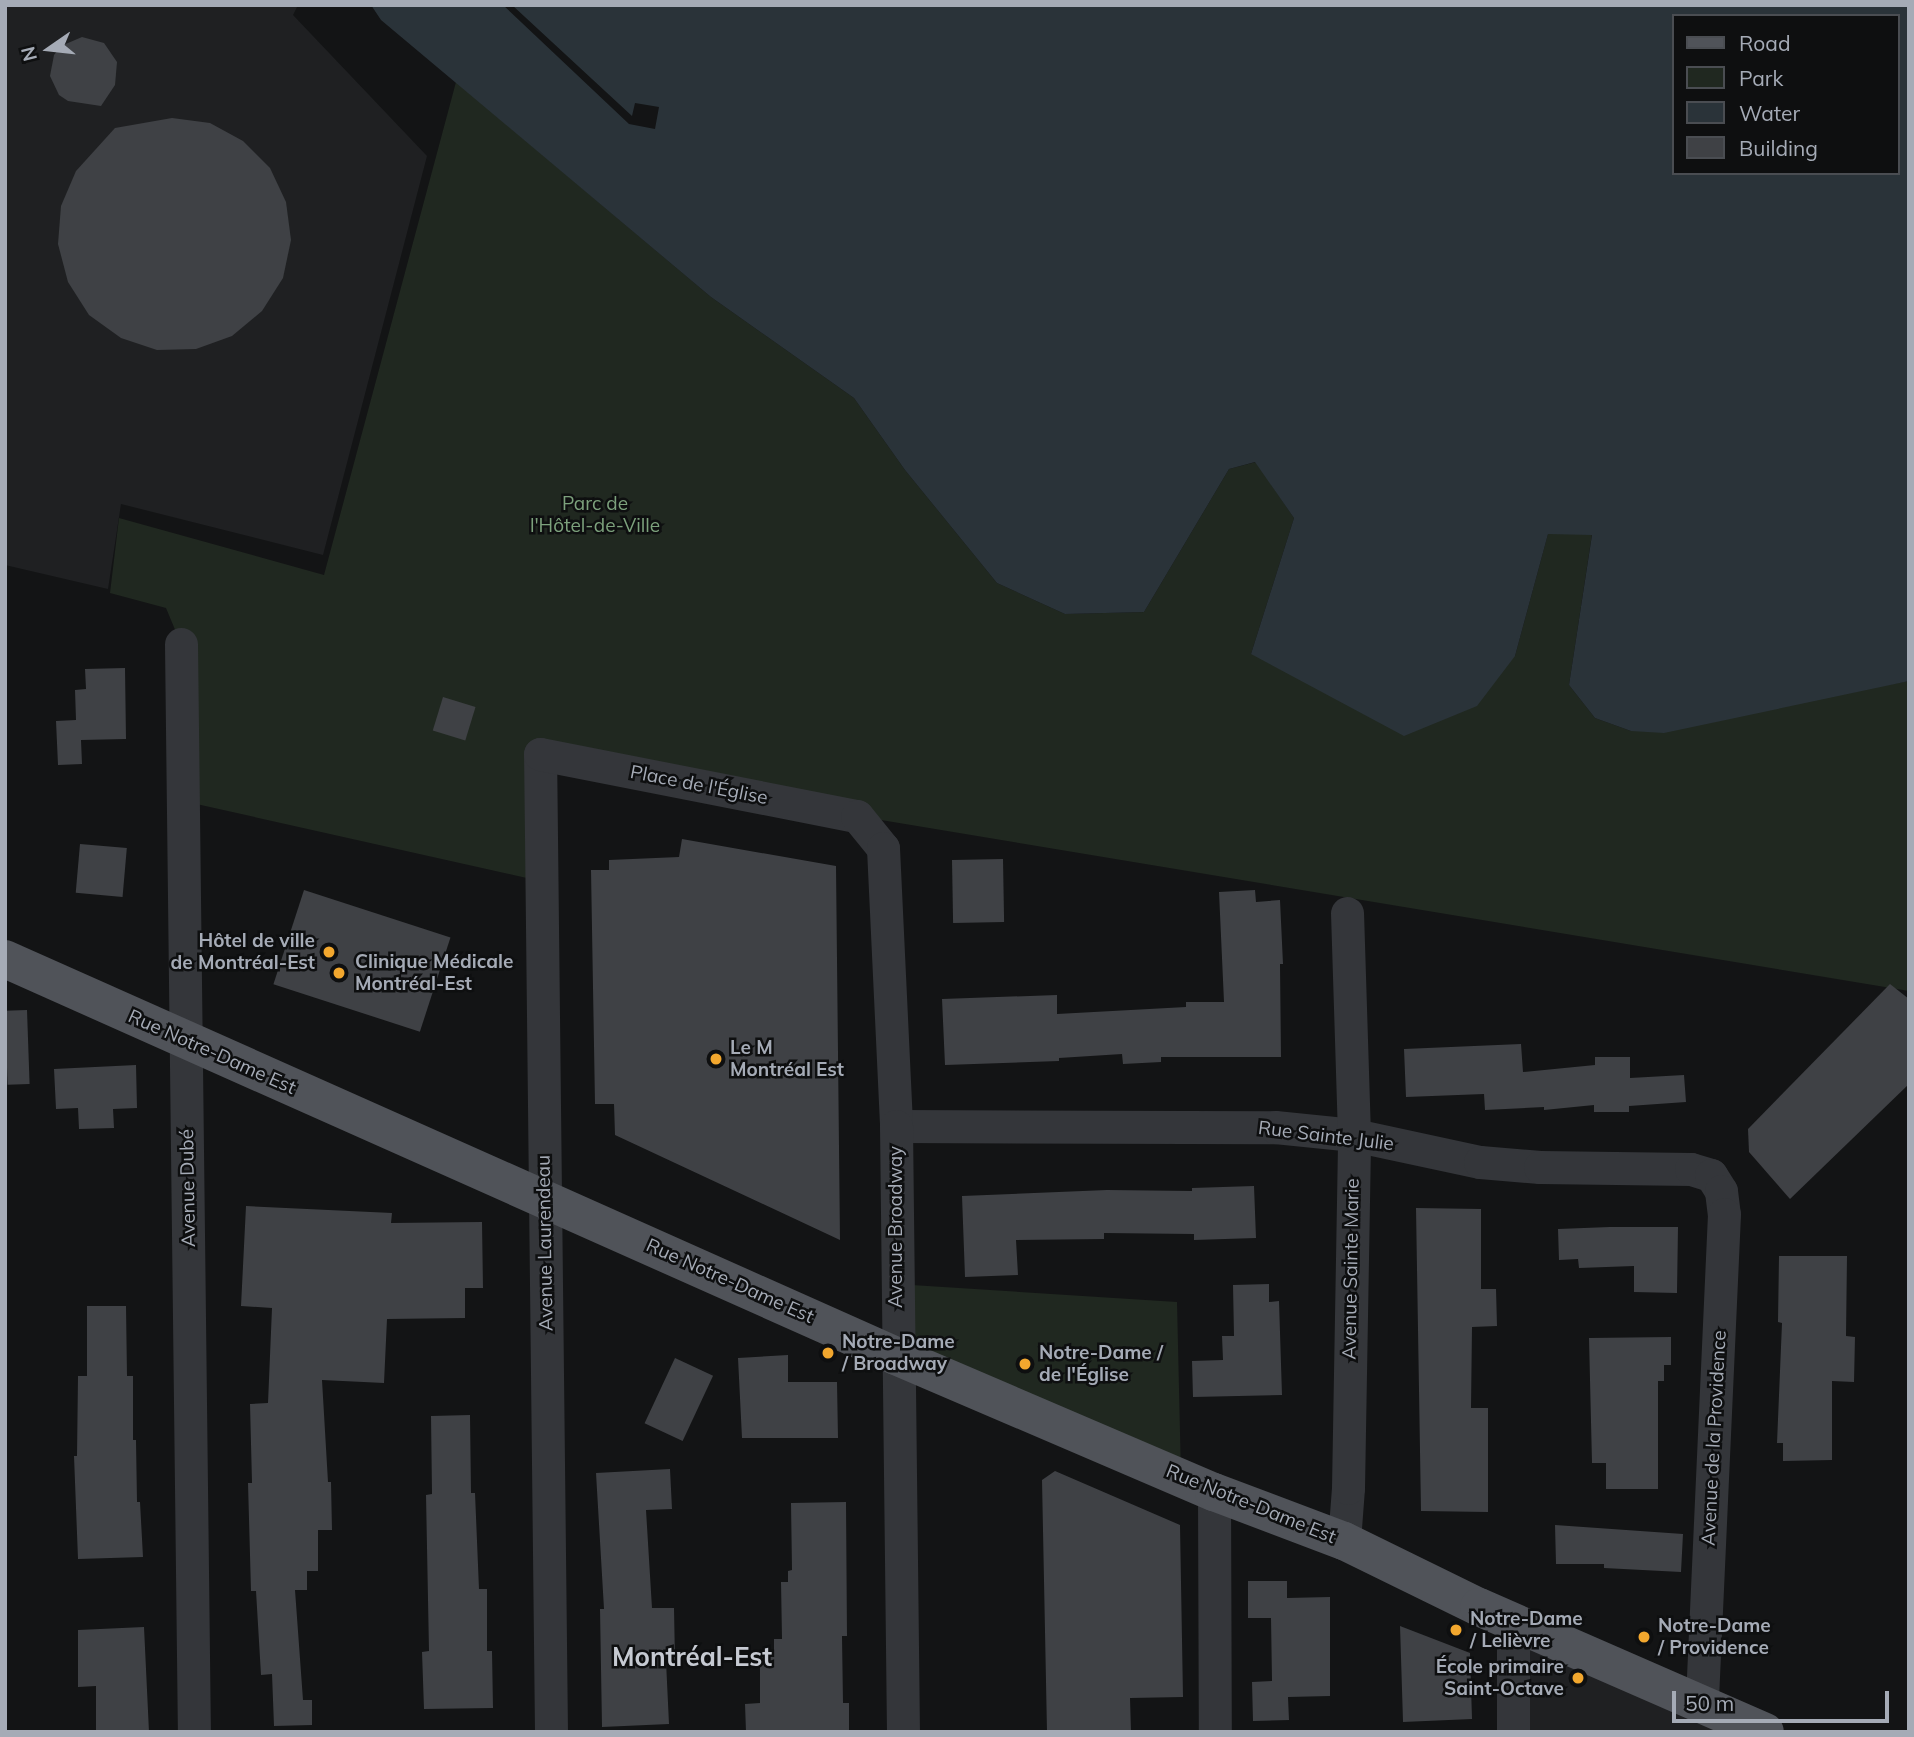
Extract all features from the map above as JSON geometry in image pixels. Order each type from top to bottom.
[{"type":"main road","name":"Rue Notre-Dame Est","points":[[5,959],[897,1356],[1214,1492],[1343,1541],[1513,1621],[1765,1732]]},
{"type":"street","name":"Avenue Dubé","points":[[181,644],[194,1732]]},
{"type":"street","name":"Place de l'Église","points":[[540,754],[858,816]]},
{"type":"street","name":"Avenue Laurendeau","points":[[540,754],[551,1732]]},
{"type":"street","name":"Avenue Broadway","points":[[858,816],[883,848],[896,1126],[903,1732]]},
{"type":"street","name":"Avenue Sainte Marie","points":[[1343,1541],[1348,1488],[1354,1135],[1347,913]]},
{"type":"street","name":"Rue Sainte Julie","points":[[896,1126],[1275,1127],[1354,1135],[1480,1162],[1540,1167],[1691,1169],[1711,1175]]},
{"type":"street","name":"Avenue de la Providence","points":[[1702,1704],[1724,1214],[1721,1191],[1711,1175]]},
{"type":"street","points":[[1214,1492],[1215,1732]]},
{"type":"street","points":[[1513,1621],[1513,1732]]},
{"type":"shaded area","points":[[5,5],[298,5],[293,15],[427,156],[323,555],[121,504],[108,589],[5,565]]},
{"type":"shaded area","name":"École primaire Saint-Octave","points":[[1513,1621],[1765,1732],[1513,1732]]},
{"type":"green space","name":"Parc de l'Hôtel-de-Ville","points":[[456,82],[711,297],[854,398],[905,470],[997,583],[1065,614],[1144,612],[1229,469],[1256,462],[1294,518],[1251,654],[1515,656],[1548,534],[1570,533],[1592,534],[1569,685],[1595,718],[1631,731],[1909,681],[1909,991],[857,816],[541,755],[540,881],[183,801],[181,644],[166,608],[110,593],[119,518],[324,575]]},
{"type":"green space","points":[[896,1284],[1177,1302],[1181,1476],[896,1356]]},
{"type":"water","points":[[371,5],[1909,5],[1909,681],[1664,733],[1631,731],[1595,718],[1569,685],[1592,535],[1548,534],[1515,656],[1477,706],[1404,736],[1251,654],[1294,518],[1255,462],[1229,469],[1144,612],[1065,614],[997,583],[905,470],[854,398],[711,297],[381,20]]},
{"type":"pier","points":[[503,5],[512,5],[632,116],[635,103],[659,107],[655,129],[629,124]]},
{"type":"building","points":[[82,37],[104,43],[117,62],[115,85],[101,106],[68,101],[59,95],[50,76],[54,55],[61,46]]},
{"type":"building","points":[[172,118],[210,123],[243,141],[270,168],[286,202],[291,240],[283,278],[262,311],[232,336],[196,349],[157,350],[121,338],[89,315],[68,282],[58,244],[61,206],[76,171],[115,128]]},
{"type":"building","points":[[125,668],[126,739],[81,740],[82,764],[58,765],[56,721],[76,720],[75,690],[86,689],[85,669]]},
{"type":"building","points":[[443,697],[476,707],[465,740],[433,730]]},
{"type":"building","name":"Le M Montréal Est","points":[[682,839],[836,866],[840,1240],[615,1135],[614,1104],[595,1104],[591,870],[609,870],[609,860],[679,857]]},
{"type":"building","points":[[80,844],[127,848],[123,897],[76,893]]},
{"type":"building","points":[[1003,859],[1004,922],[953,923],[952,860]]},
{"type":"building","points":[[304,890],[450,938],[420,1032],[273,984]]},
{"type":"building","points":[[1255,890],[1256,902],[1280,900],[1283,964],[1280,964],[1281,1057],[1161,1057],[1161,1062],[1123,1064],[1122,1054],[1059,1058],[1059,1061],[945,1065],[942,999],[1057,995],[1057,1014],[1186,1007],[1186,1002],[1224,1002],[1219,892]]},
{"type":"building","points":[[1890,984],[1909,999],[1909,1084],[1790,1199],[1749,1152],[1748,1129]]},
{"type":"building","points":[[27,1010],[30,1084],[8,1085],[5,1011]]},
{"type":"building","points":[[1521,1044],[1523,1072],[1595,1065],[1595,1057],[1630,1057],[1630,1078],[1684,1075],[1686,1102],[1629,1106],[1629,1112],[1594,1112],[1594,1105],[1544,1110],[1544,1107],[1485,1110],[1484,1094],[1406,1097],[1404,1049]]},
{"type":"building","points":[[136,1065],[137,1108],[113,1109],[114,1128],[79,1129],[78,1108],[56,1109],[54,1069]]},
{"type":"building","points":[[1254,1186],[1256,1238],[1194,1240],[1194,1234],[1104,1233],[1104,1239],[1016,1240],[1018,1275],[965,1277],[962,1196],[1107,1190],[1192,1191],[1192,1188]]},
{"type":"building","points":[[246,1206],[392,1213],[391,1223],[482,1222],[483,1288],[465,1288],[465,1318],[387,1319],[384,1383],[322,1380],[328,1482],[331,1482],[332,1530],[318,1530],[318,1571],[307,1571],[307,1590],[295,1590],[303,1700],[312,1700],[312,1725],[274,1726],[272,1674],[261,1675],[256,1591],[251,1591],[248,1483],[252,1483],[250,1404],[268,1403],[272,1308],[241,1306]]},
{"type":"building","points":[[1416,1208],[1481,1209],[1481,1289],[1496,1289],[1497,1326],[1472,1327],[1471,1408],[1488,1408],[1488,1512],[1421,1511]]},
{"type":"building","points":[[1678,1227],[1677,1293],[1634,1292],[1634,1266],[1579,1268],[1578,1259],[1559,1260],[1558,1229]]},
{"type":"building","points":[[1779,1256],[1847,1256],[1846,1336],[1855,1337],[1854,1382],[1832,1381],[1832,1460],[1783,1461],[1783,1443],[1777,1443],[1782,1323],[1778,1322]]},
{"type":"building","points":[[1269,1284],[1269,1302],[1279,1301],[1282,1395],[1193,1397],[1192,1361],[1223,1360],[1222,1336],[1234,1336],[1233,1285]]},
{"type":"building","points":[[87,1306],[126,1306],[127,1376],[133,1376],[133,1440],[136,1440],[137,1502],[140,1502],[143,1557],[78,1559],[74,1456],[77,1456],[78,1376],[87,1376]]},
{"type":"building","points":[[1671,1337],[1671,1365],[1664,1365],[1664,1381],[1658,1381],[1658,1489],[1606,1489],[1606,1463],[1592,1463],[1589,1338]]},
{"type":"building","points":[[788,1355],[788,1382],[837,1382],[838,1438],[742,1438],[738,1358]]},
{"type":"building","points":[[675,1358],[713,1376],[683,1441],[645,1423]]},
{"type":"building","points":[[470,1415],[471,1493],[475,1493],[479,1589],[487,1589],[487,1651],[492,1651],[493,1708],[424,1709],[422,1652],[429,1651],[426,1495],[432,1494],[431,1416]]},
{"type":"building","points":[[670,1469],[672,1509],[646,1510],[652,1608],[674,1608],[675,1661],[666,1661],[669,1724],[602,1727],[600,1609],[604,1609],[596,1473]]},
{"type":"building","points":[[1055,1471],[1180,1525],[1183,1697],[1130,1698],[1131,1732],[1047,1732],[1042,1480]]},
{"type":"building","points":[[846,1502],[847,1636],[842,1636],[843,1703],[849,1703],[849,1732],[746,1732],[745,1704],[760,1703],[760,1654],[774,1653],[774,1639],[782,1639],[781,1582],[788,1582],[788,1571],[792,1570],[791,1503]]},
{"type":"building","points":[[1555,1525],[1683,1534],[1681,1572],[1604,1568],[1604,1564],[1556,1564]]},
{"type":"building","points":[[1248,1581],[1287,1581],[1287,1598],[1330,1597],[1330,1696],[1288,1697],[1289,1720],[1253,1721],[1252,1682],[1272,1681],[1271,1618],[1248,1618]]},
{"type":"building","points":[[1400,1626],[1470,1653],[1472,1719],[1403,1722]]},
{"type":"building","points":[[144,1627],[149,1732],[96,1732],[96,1686],[78,1687],[78,1630]]},
{"type":"place","name":"Hôtel de ville de Montréal-Est","points":[[329,952]]},
{"type":"place","name":"Clinique Médicale Montréal-Est","points":[[339,973]]},
{"type":"place","name":"Le M Montréal Est","points":[[716,1059]]},
{"type":"place","name":"Notre-Dame / Broadway","points":[[828,1353]]},
{"type":"place","name":"Notre-Dame / de l'Église","points":[[1025,1364]]},
{"type":"place","name":"Notre-Dame / Lelièvre","points":[[1456,1630]]},
{"type":"place","name":"Notre-Dame / Providence","points":[[1644,1637]]},
{"type":"place","name":"École primaire Saint-Octave","points":[[1578,1678]]},
{"type":"district","name":"Montréal-Est","points":[[692,1657]]}]
